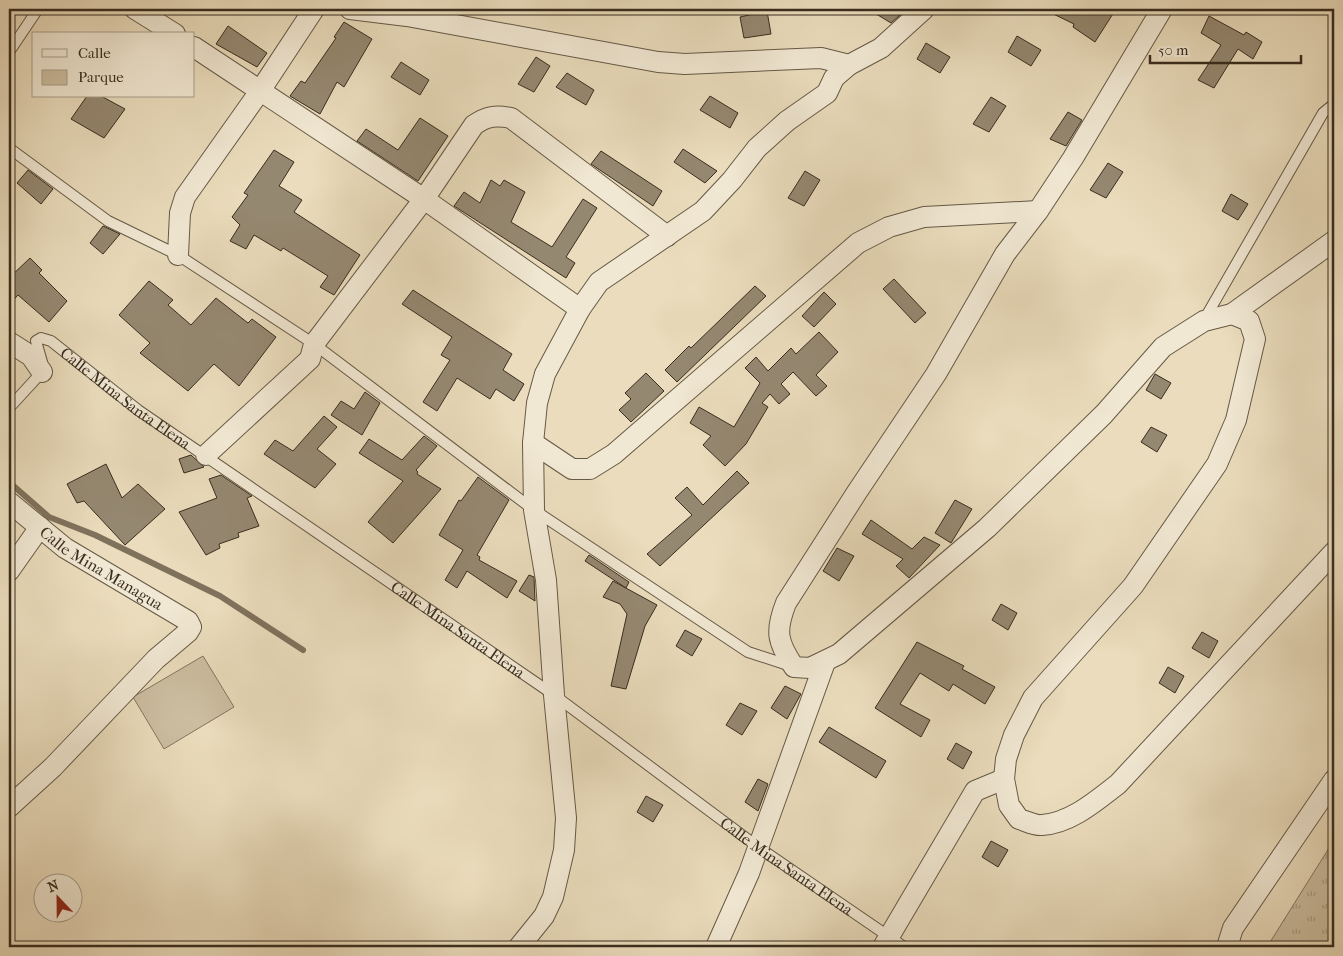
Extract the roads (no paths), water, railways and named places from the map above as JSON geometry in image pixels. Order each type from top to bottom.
[{"type":"street","points":[[134,9],[172,32]]},
{"type":"street","points":[[178,255],[180,213],[185,197],[260,91],[314,9]]},
{"type":"street","points":[[350,9],[407,16],[658,62],[685,64],[821,58],[849,65]]},
{"type":"street","points":[[519,947],[544,916],[553,897],[564,850],[566,818],[554,696],[546,580],[534,510],[532,443],[537,403],[545,374],[580,309],[599,282],[703,211],[732,180],[757,148],[787,121],[827,93],[834,78],[849,65],[881,48],[924,9]]},
{"type":"street","points":[[1162,9],[1121,80],[1038,211],[1005,254],[936,374],[786,603],[778,622],[779,638],[783,652],[794,667],[810,668],[839,654],[988,528],[1104,414],[1163,347],[1204,321],[1232,314],[1334,241]]},
{"type":"street","points":[[195,48],[424,199],[580,309]]},
{"type":"street","points":[[206,455],[310,359],[314,344],[424,199],[474,125],[484,118],[497,116],[511,118],[667,236]]},
{"type":"street","points":[[532,443],[572,469],[590,469],[614,454],[858,243],[889,226],[924,217],[1038,211]]},
{"type":"street","points":[[1232,314],[1249,321],[1255,339],[1236,420],[1217,464],[1133,586],[1034,698],[1014,735],[1006,759],[1004,779],[1009,805],[1019,819],[1040,826],[1071,816],[1090,806],[1118,784],[1334,552]]},
{"type":"street","name":"Calle Mina Santa Elena","points":[[9,342],[31,356],[42,372]]},
{"type":"street","name":"Calle Mina Managua","points":[[9,502],[65,548],[188,622],[190,627],[188,632],[156,659],[53,768],[9,808]]},
{"type":"street","points":[[9,571],[40,527]]},
{"type":"street","points":[[716,947],[749,873],[825,662]]},
{"type":"street","points":[[892,944],[975,791],[1004,779]]},
{"type":"street","points":[[1227,947],[1234,928],[1334,780]]},
{"type":"lane","points":[[9,52],[38,9]]},
{"type":"lane","points":[[1204,321],[1323,113],[1334,104]]},
{"type":"lane","points":[[9,148],[108,221],[178,255],[314,344],[534,510],[748,652],[794,667]]},
{"type":"lane","name":"Calle Mina Santa Elena","points":[[9,408],[42,372],[42,362],[36,341],[41,338],[60,347],[138,410],[554,696],[892,944]]},
{"type":"waterway","points":[[9,482],[49,517],[95,535],[220,596],[303,650]]}]
